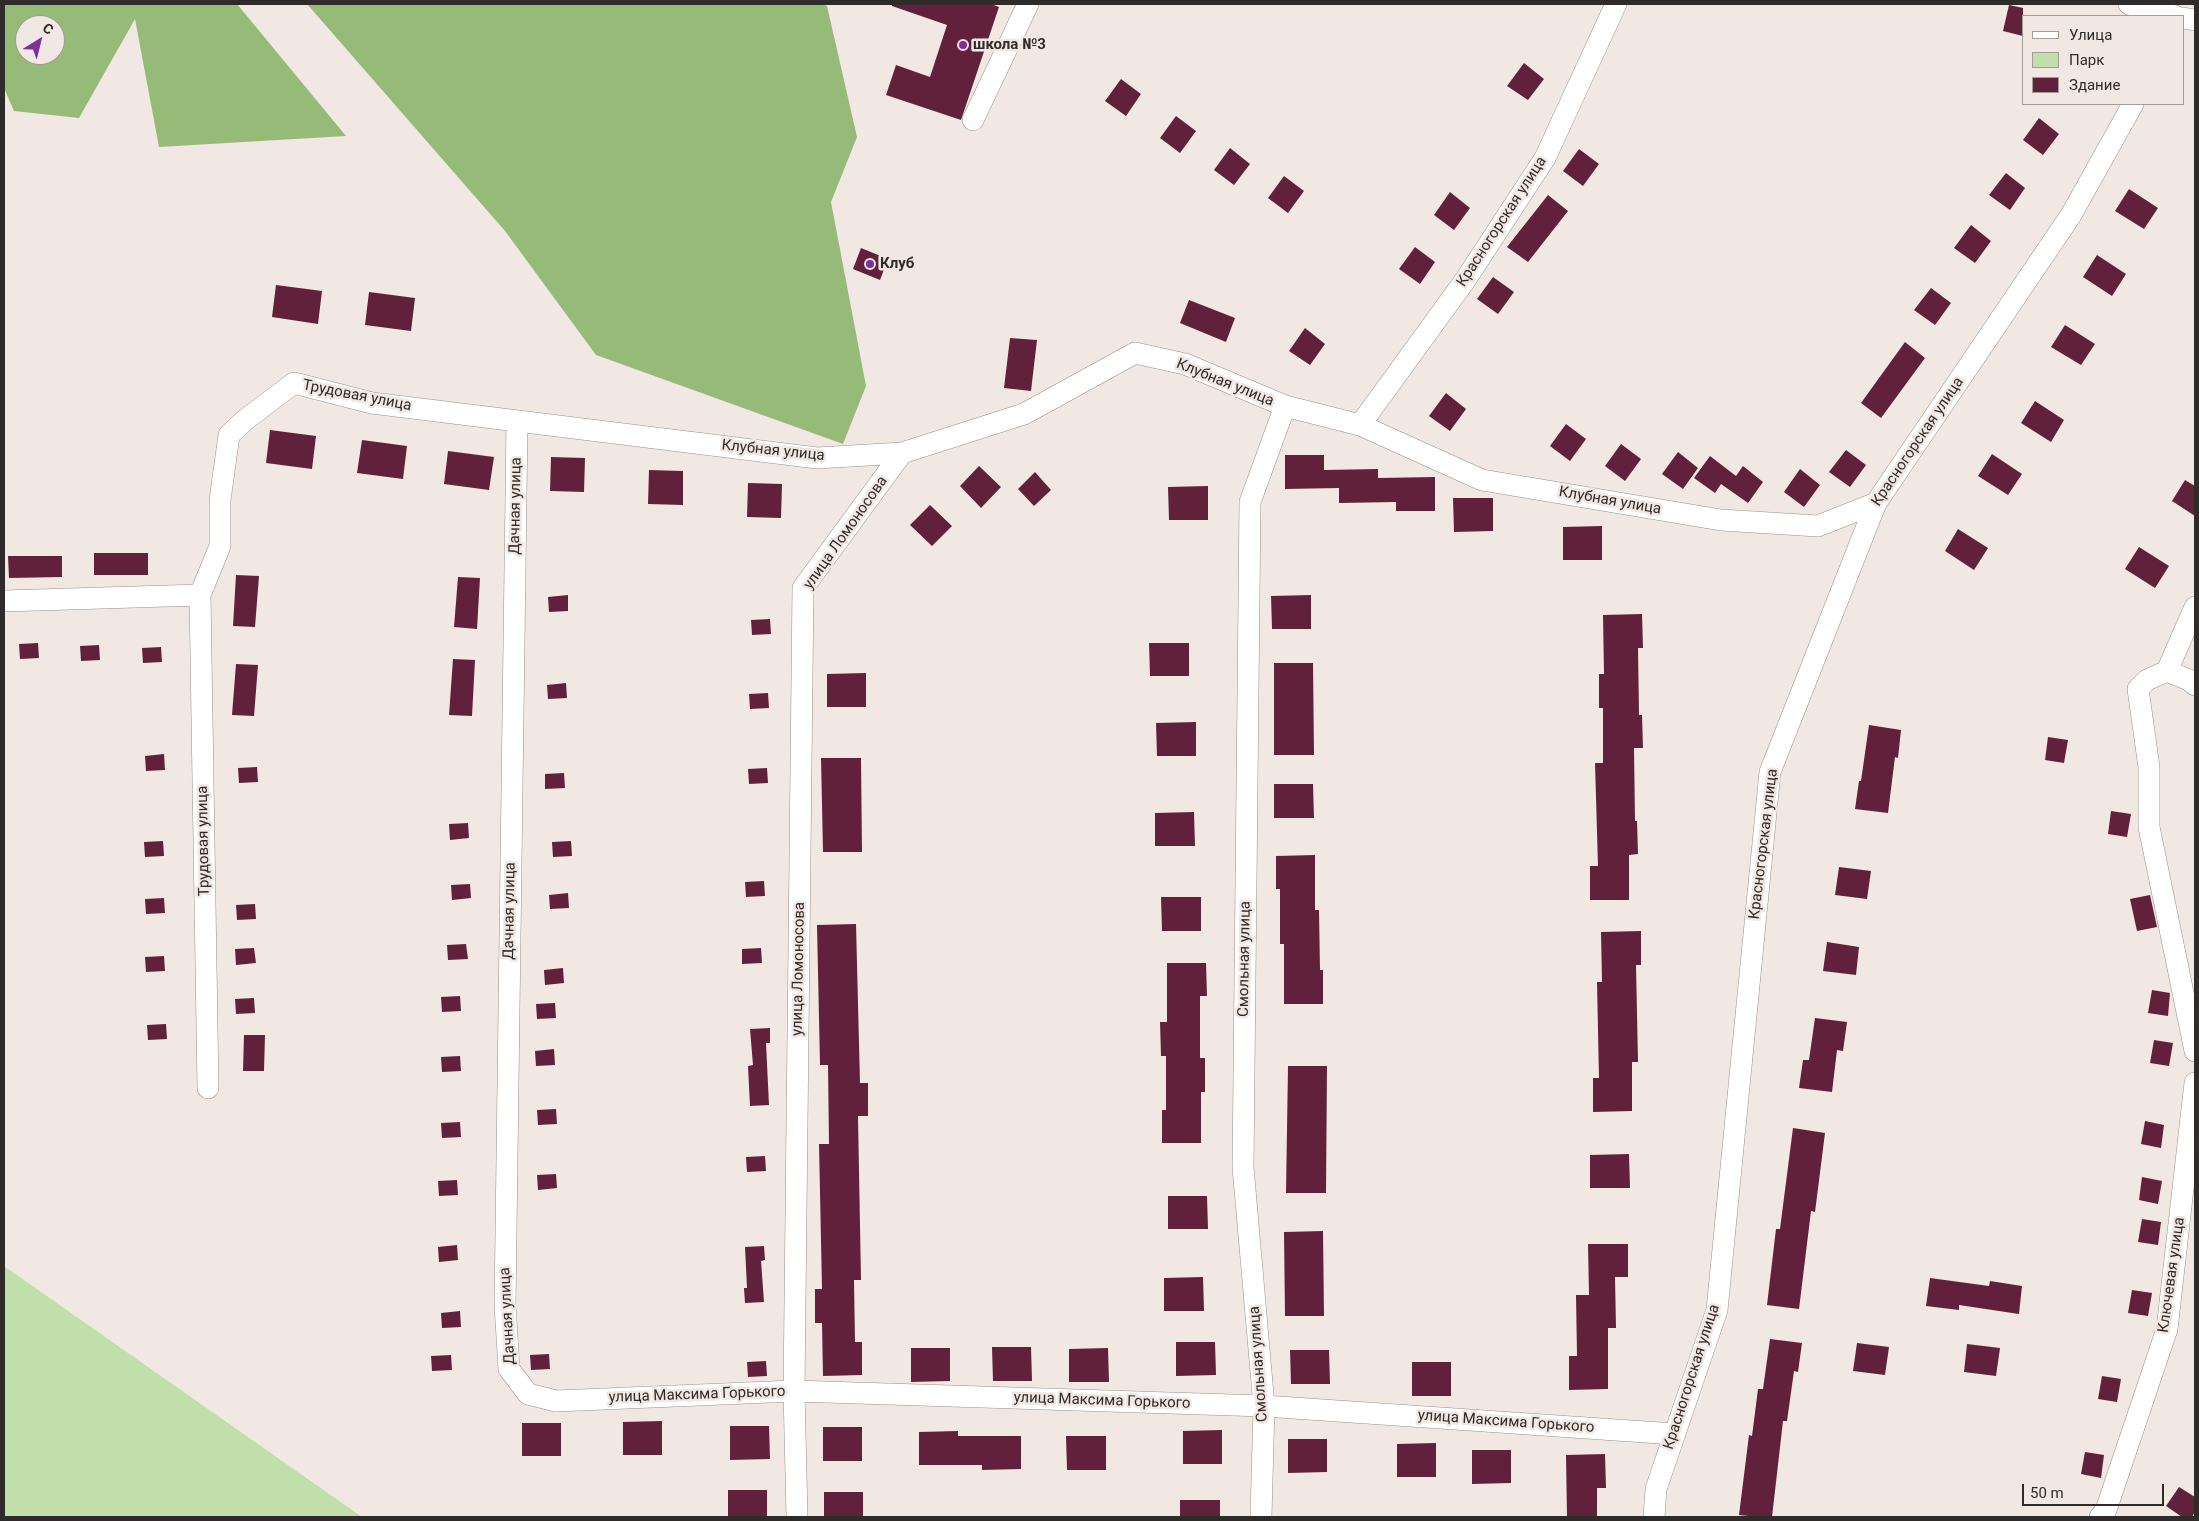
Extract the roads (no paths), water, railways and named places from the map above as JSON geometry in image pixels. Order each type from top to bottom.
[{"type":"street","points":[[973,120],[1028,4]]},
{"type":"street","name":"Красногорская улица","points":[[1360,424],[1466,279],[1545,158],[1616,4]]},
{"type":"street","points":[[2129,4],[2171,15]]},
{"type":"street","name":"Красногорская улица","points":[[1654,1517],[1656,1489],[1717,1310],[1770,772],[1876,503],[2071,215],[2132,105]]},
{"type":"street","name":"Клубная улица","points":[[517,422],[816,458],[902,453],[1024,414],[1135,353],[1185,364],[1284,406],[1360,424],[1482,480],[1721,520],[1818,526],[1876,503]]},
{"type":"street","name":"Трудовая улица","points":[[208,1088],[200,595],[220,546],[220,500],[229,435],[245,420],[294,384],[372,403],[517,422]]},
{"type":"street","name":"Смольная улица","points":[[1261,1517],[1264,1406],[1243,1167],[1250,502],[1284,406]]},
{"type":"street","name":"Дачная улица","points":[[517,422],[505,1305],[509,1368],[528,1394]]},
{"type":"street","name":"улица Ломоносова","points":[[797,1517],[794,1391],[803,588],[902,453]]},
{"type":"street","points":[[4,602],[200,595]]},
{"type":"street","points":[[2195,607],[2167,671],[2148,680],[2138,689],[2149,767],[2149,827],[2195,1051]]},
{"type":"street","points":[[2167,671],[2189,680],[2195,685]]},
{"type":"street","name":"Ключевая улица","points":[[2100,1517],[2106,1510],[2166,1329],[2195,1082]]},
{"type":"street","name":"улица Максима Горького","points":[[528,1394],[556,1401],[794,1391],[1264,1406],[1675,1434]]},
{"type":"place","name":"школа №3","points":[[963,45]]},
{"type":"place","name":"Клуб","points":[[870,264]]}]
